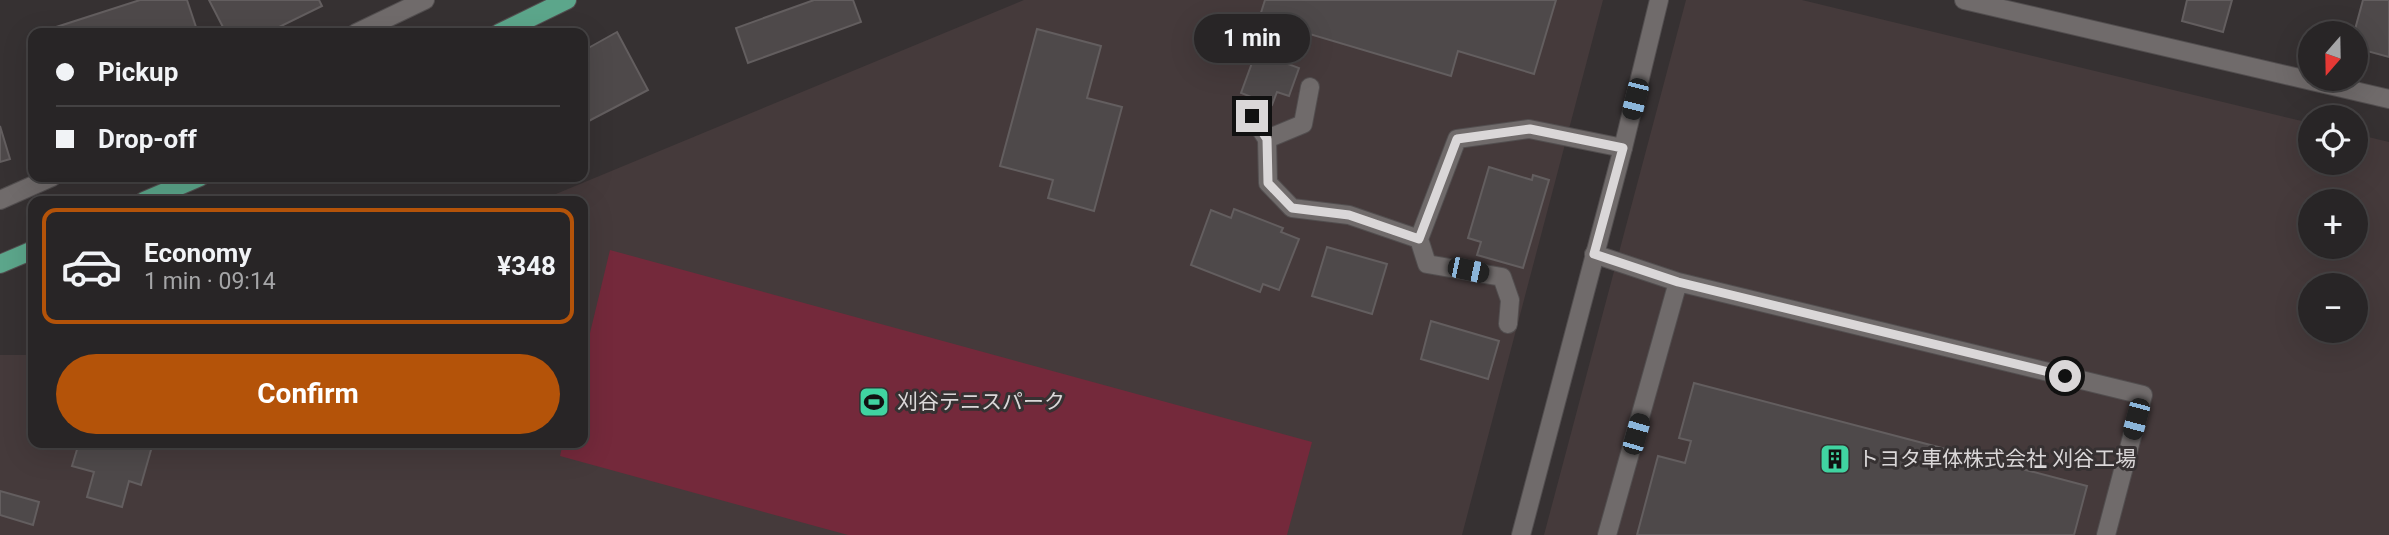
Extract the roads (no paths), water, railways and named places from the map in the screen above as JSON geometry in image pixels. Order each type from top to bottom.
[{"type":"main road","points":[[509,28],[567,0]]},
{"type":"main road","points":[[156,196],[188,182]]},
{"type":"main road","points":[[0,264],[28,252]]},
{"type":"street","points":[[366,28],[425,0]]},
{"type":"street","points":[[1521,535],[1623,148],[1659,0]]},
{"type":"street","points":[[1964,0],[2389,99]]},
{"type":"street","points":[[1267,139],[1303,124],[1310,87]]},
{"type":"street","points":[[1252,116],[1267,139],[1268,183],[1292,208],[1349,215],[1419,239]]},
{"type":"street","points":[[1508,324],[1510,300],[1502,277],[1427,264],[1419,239],[1457,139],[1530,129],[1623,148]]},
{"type":"street","points":[[0,200],[41,182]]},
{"type":"street","points":[[1594,254],[1678,282],[2143,395],[2106,535]]},
{"type":"street","points":[[1607,535],[1678,282]]},
{"type":"place","name":"刈谷テニスパーク","points":[[874,402]]},
{"type":"place","name":"トヨタ車体株式会社 刈谷工場","points":[[1835,459]]}]
